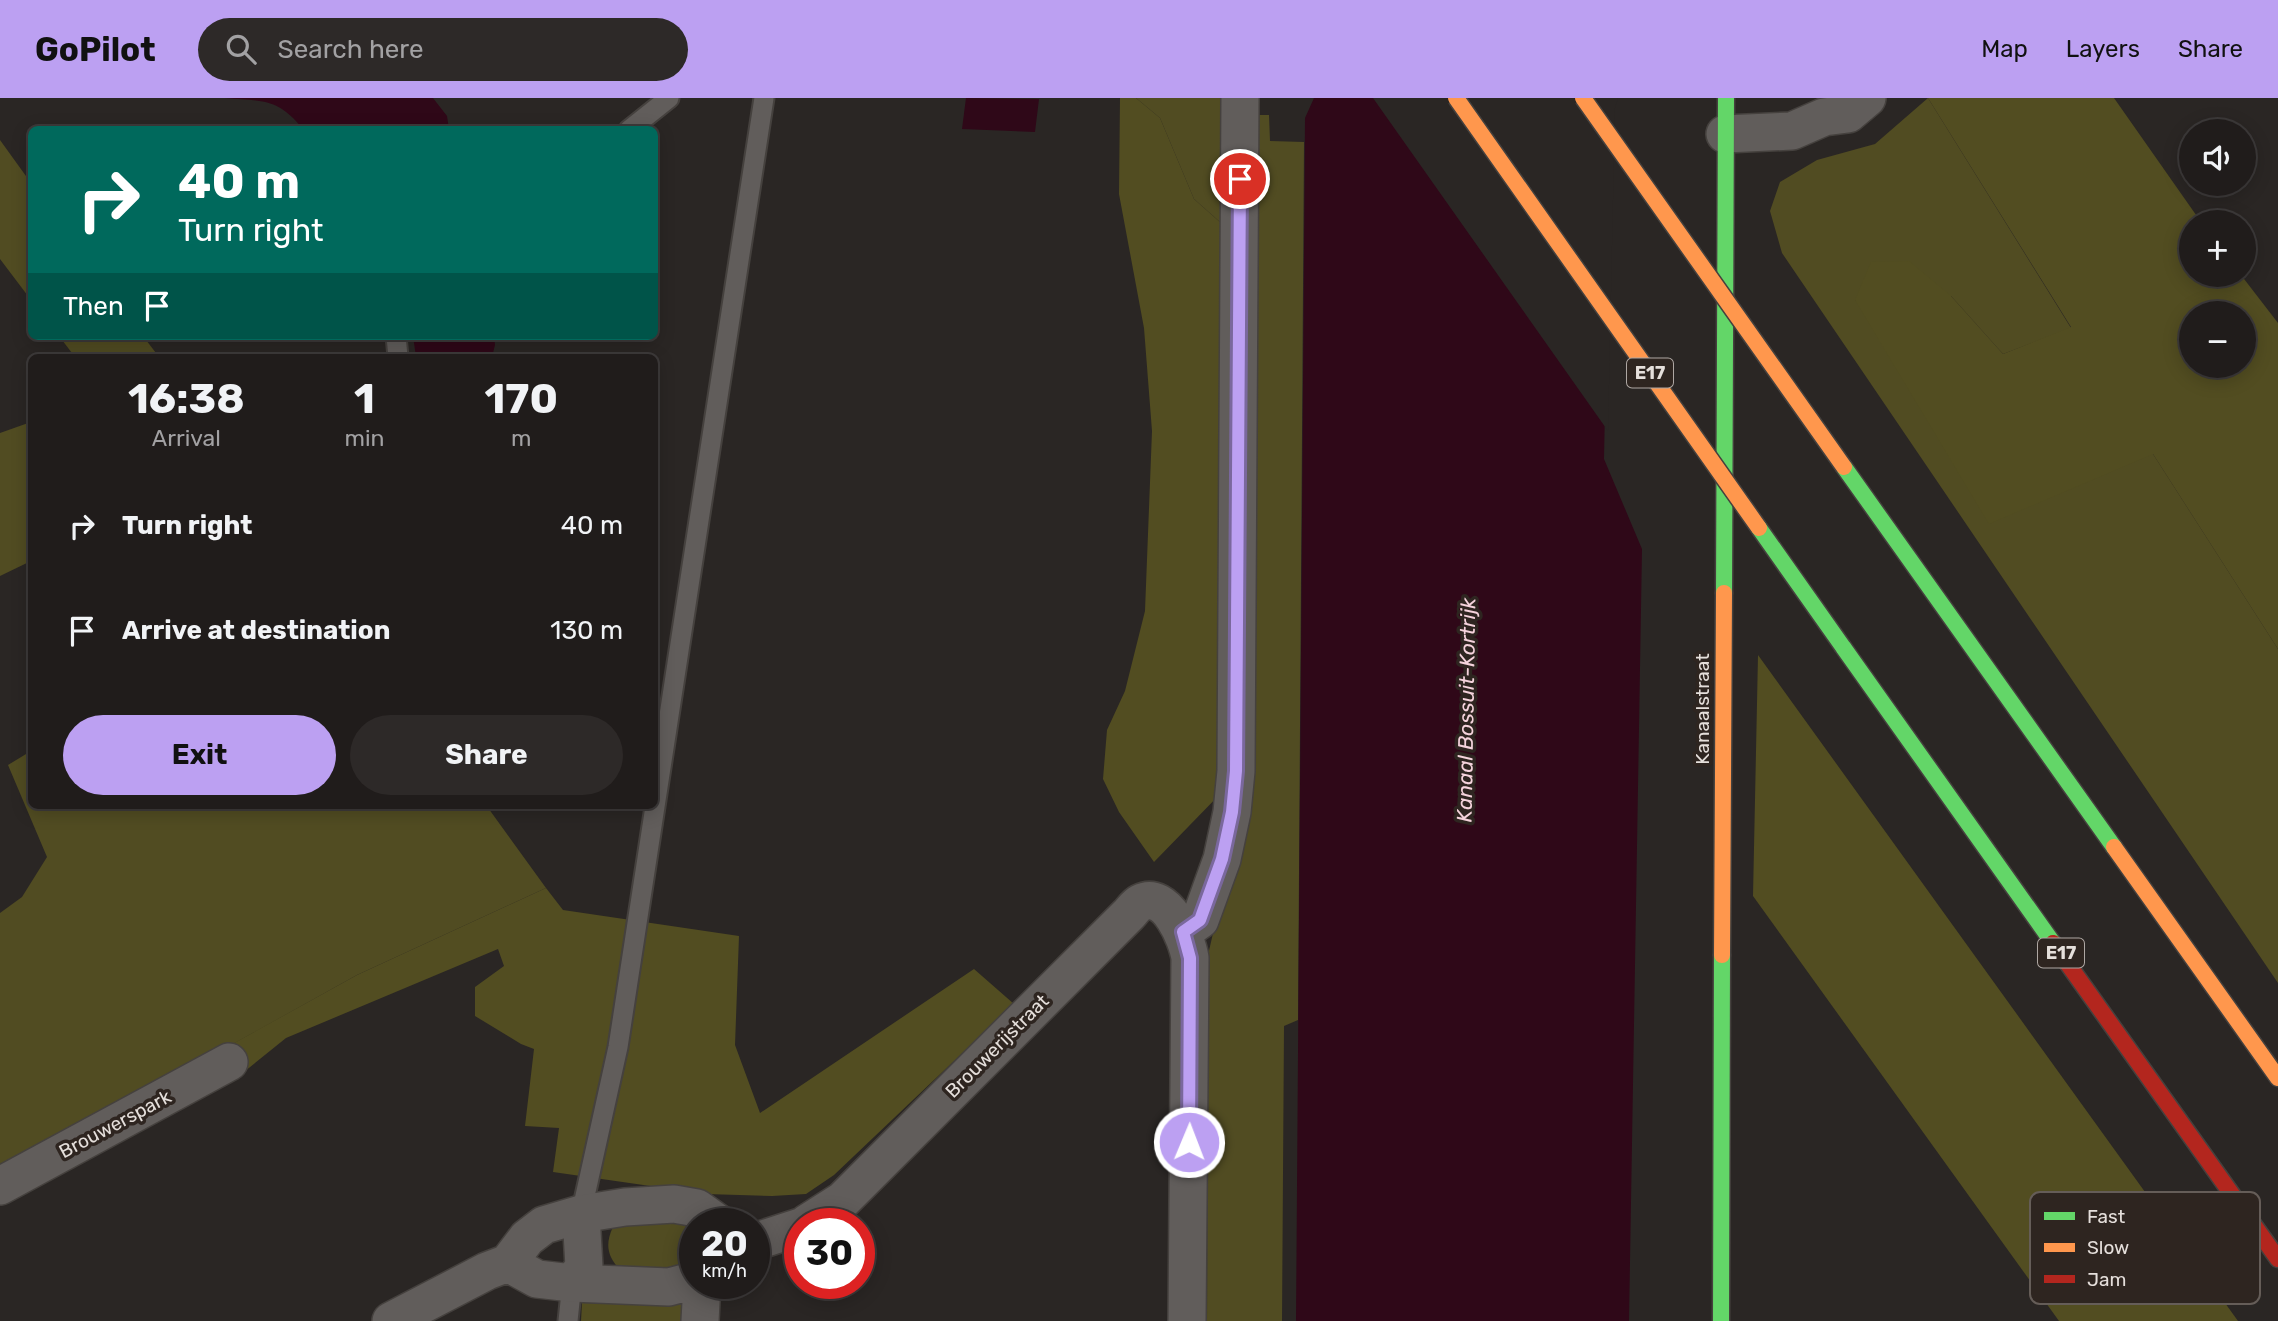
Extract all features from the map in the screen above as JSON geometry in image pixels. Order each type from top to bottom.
[{"type":"main road","name":"E17","points":[[1456,98],[2230,1192]]},
{"type":"main road","points":[[1583,98],[2278,1078]]},
{"type":"main road","name":"Kanaalstraat","points":[[1721,1321],[1726,98]]},
{"type":"main road","name":"E17","points":[[2260,1234],[2278,1259]]},
{"type":"street","points":[[1187,1321],[1190,958],[1183,932],[1200,920],[1222,859],[1232,812],[1236,771],[1240,98]]},
{"type":"street","points":[[1725,134],[1792,131],[1815,108],[1848,114],[1867,98]]},
{"type":"street","name":"Brouwerijstraat","points":[[830,1208],[843,1200],[1140,903],[1151,901],[1166,908],[1183,932]]},
{"type":"street","name":"Brouwerspark","points":[[0,1186],[229,1062]]},
{"type":"street","points":[[391,1321],[487,1271],[508,1263],[527,1238],[544,1225],[581,1214],[625,1206],[674,1203],[697,1208]]},
{"type":"street","points":[[572,1283],[584,1266],[581,1214]]},
{"type":"street","points":[[508,1263],[537,1279],[669,1287],[679,1284]]},
{"type":"street","points":[[700,1321],[701,1299]]},
{"type":"lane","points":[[634,126],[669,98]]},
{"type":"lane","points":[[658,785],[764,98]]},
{"type":"lane","points":[[658,706],[668,720]]},
{"type":"lane","points":[[581,1214],[618,1047],[654,809]]},
{"type":"lane","points":[[568,1321],[572,1283]]},
{"type":"shaded area","points":[[1120,98],[1136,98],[1160,118],[1194,199],[1230,231],[1223,791],[1154,862],[1119,812],[1103,779],[1107,730],[1125,691],[1145,611],[1152,431],[1144,328],[1119,194]]},
{"type":"shaded area","points":[[1136,98],[1227,98],[1230,231],[1194,199],[1160,118]]},
{"type":"shaded area","points":[[1928,98],[2071,328],[2003,354],[1951,296],[1855,300],[2153,454],[2278,649],[2278,983],[1782,253],[1770,211],[1780,182],[1817,160],[1875,144]]},
{"type":"shaded area","points":[[1928,98],[2114,98],[2179,191],[2179,196],[2183,196],[2193,210],[2179,210],[2179,287],[2250,287],[2278,323],[2278,649],[2153,454],[1989,524],[1855,300],[1871,262],[1909,261],[1951,296],[2003,354],[2071,327]]},
{"type":"shaded area","points":[[1253,115],[1269,115],[1270,141],[1304,142],[1298,1020],[1284,1026],[1282,1321],[1207,1321],[1208,955],[1214,929]]},
{"type":"shaded area","points":[[0,140],[28,179],[28,296],[0,259]]},
{"type":"shaded area","points":[[62,340],[146,340],[157,354],[73,354]]},
{"type":"shaded area","points":[[28,423],[28,562],[0,576],[0,433]]},
{"type":"shaded area","points":[[1758,655],[2145,1192],[2030,1192],[2030,1281],[1753,896]]},
{"type":"shaded area","points":[[28,753],[28,809],[489,809],[546,888],[357,975],[0,1174],[0,913],[22,897],[47,857],[8,765]]},
{"type":"shaded area","points":[[546,888],[563,910],[739,936],[735,1045],[760,1113],[974,969],[1014,1004],[834,1175],[806,1194],[706,1194],[553,1172],[559,1128],[525,1126],[534,1049],[475,1016],[475,987],[504,966],[498,949],[286,1038],[234,1080],[207,1058],[357,975]]},
{"type":"shaded area","points":[[673,1217],[679,1220],[679,1271],[620,1270],[612,1260],[609,1250],[613,1227]]},
{"type":"shaded area","points":[[582,1303],[714,1304],[714,1321],[581,1321]]},
{"type":"shaded area","points":[[2047,1304],[2226,1304],[2238,1321],[2059,1321]]},
{"type":"water","points":[[225,98],[433,98],[447,116],[449,126],[300,126],[277,106],[260,101]]},
{"type":"water","points":[[966,98],[1039,99],[1035,132],[962,129]]},
{"type":"water","name":"Kanaal Bossuit-Kortrijk","points":[[1314,98],[1615,98],[1611,108],[1604,459],[1642,549],[1629,1321],[1296,1321],[1305,118]]},
{"type":"water","points":[[414,340],[494,340],[493,354],[416,354]]},
{"type":"pier","points":[[1373,98],[1618,98],[1615,108],[1608,431]]},
{"type":"traffic: fast","points":[[1724,593],[1726,98]]},
{"type":"traffic: fast","points":[[1844,467],[2114,847]]},
{"type":"traffic: fast","points":[[1759,528],[1843,647]]},
{"type":"traffic: fast","points":[[1843,647],[2053,943]]},
{"type":"traffic: fast","points":[[1721,1321],[1722,955]]},
{"type":"traffic: slow","points":[[1456,98],[1759,528]]},
{"type":"traffic: slow","points":[[1583,98],[1844,467]]},
{"type":"traffic: slow","points":[[1722,955],[1724,593]]},
{"type":"traffic: slow","points":[[2114,847],[2278,1078]]},
{"type":"traffic: jam","points":[[2053,943],[2230,1192]]},
{"type":"traffic: jam","points":[[2260,1234],[2278,1259]]},
{"type":"route","points":[[1189,1142],[1190,958],[1183,932],[1200,920],[1222,859],[1232,812],[1236,771],[1240,179]]}]
